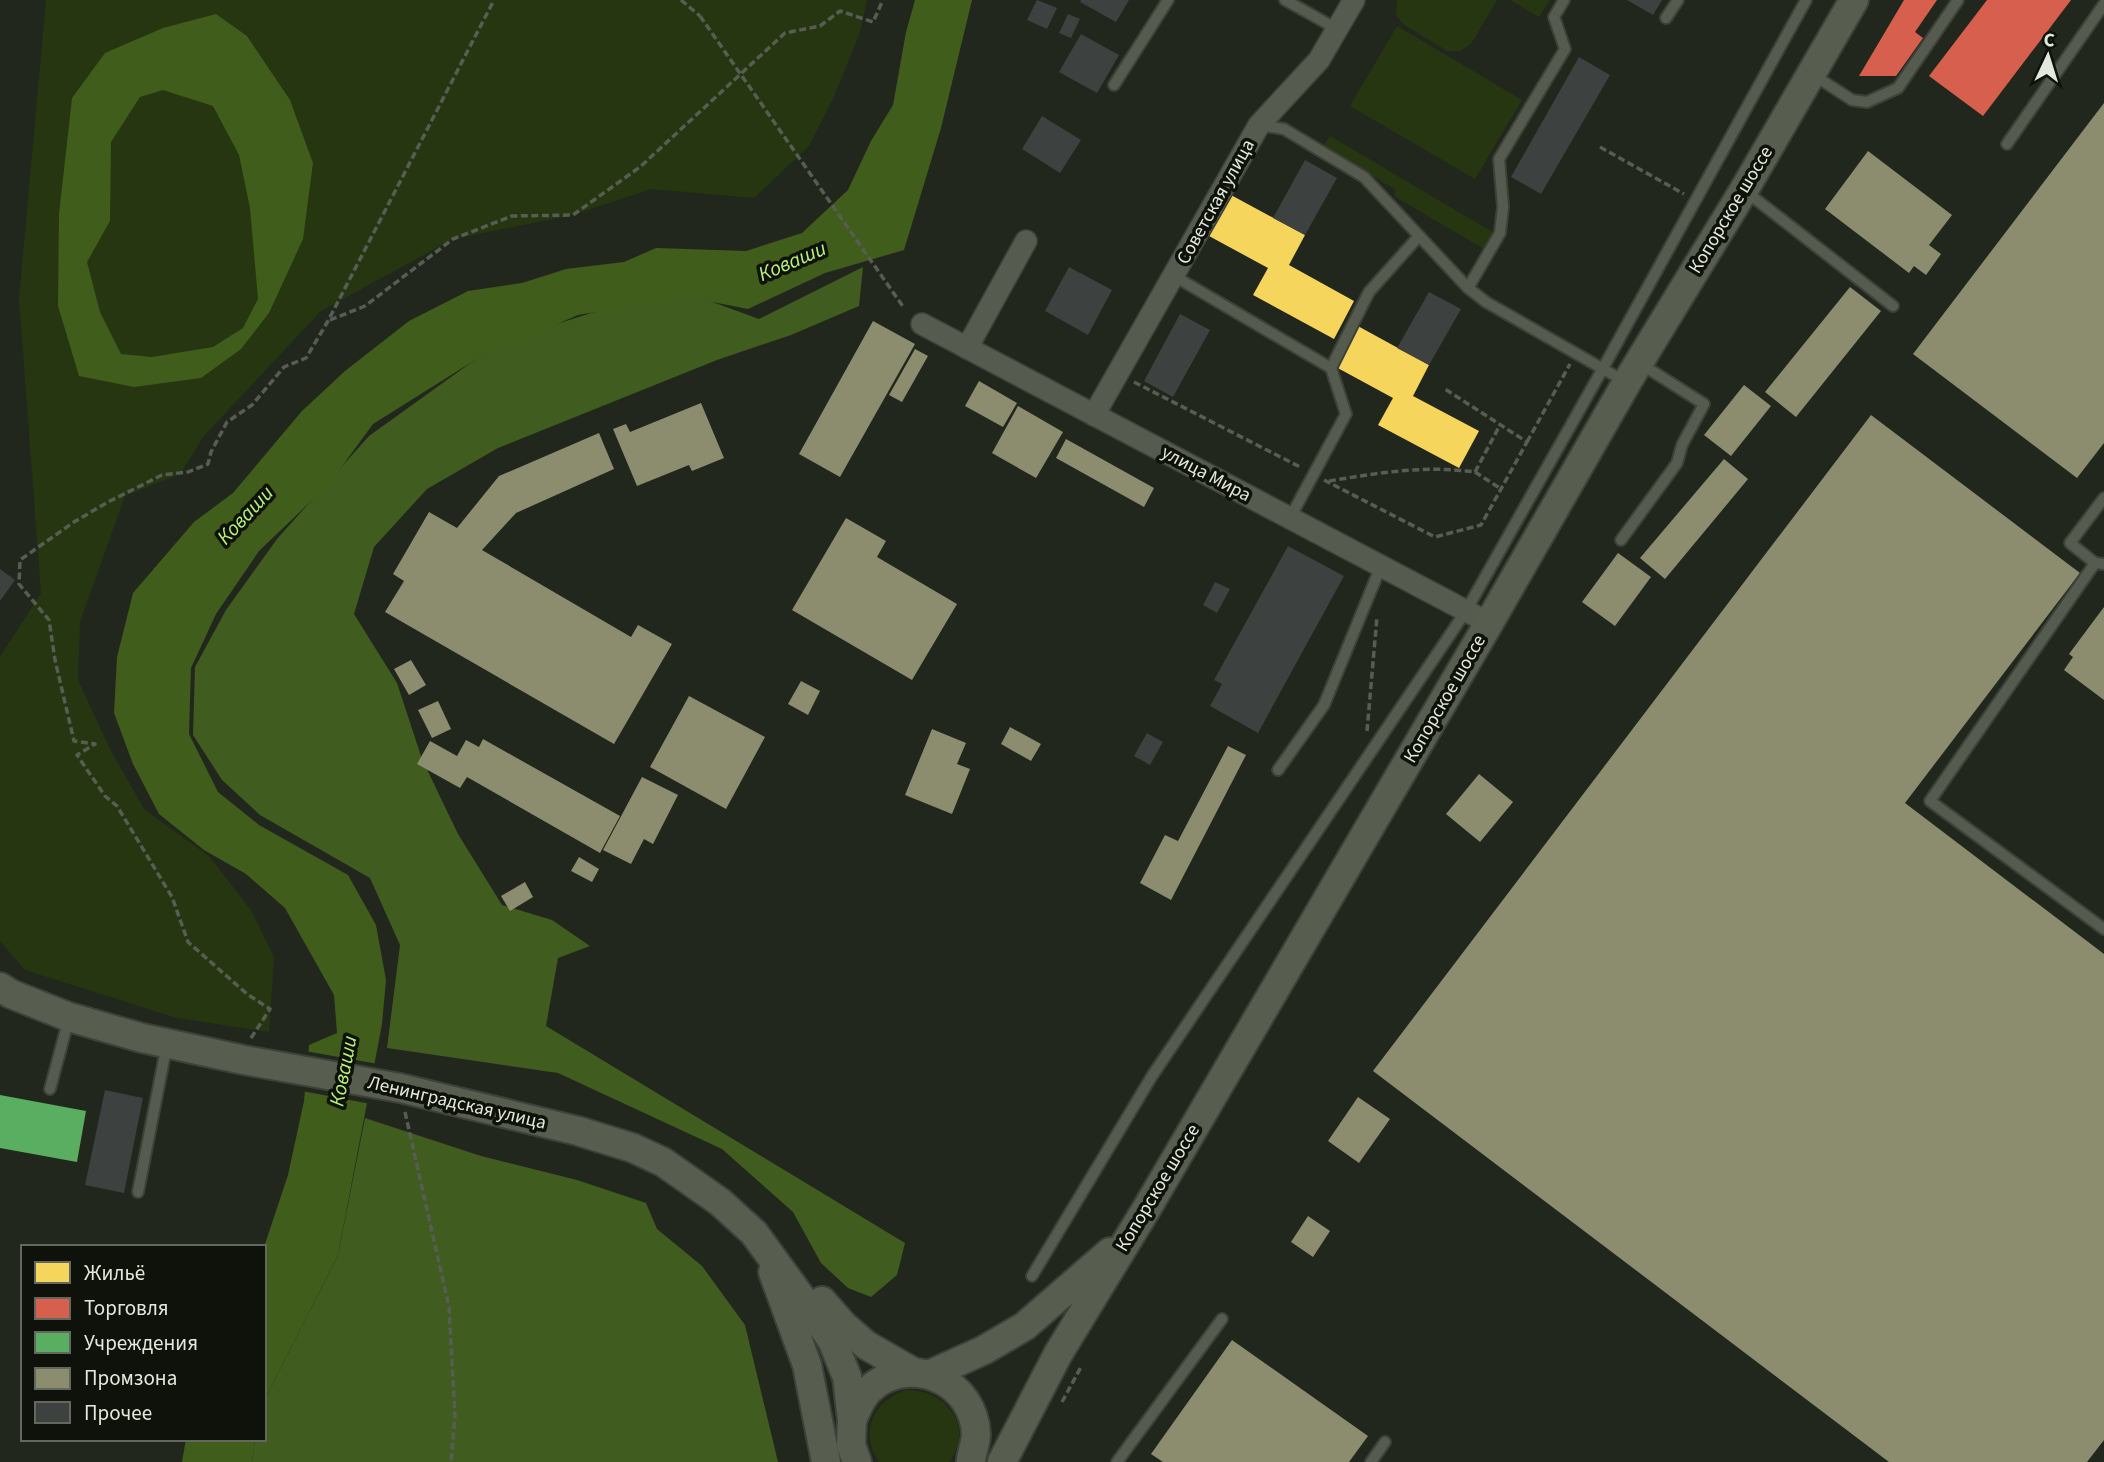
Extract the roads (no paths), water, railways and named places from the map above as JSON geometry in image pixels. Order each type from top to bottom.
[{"type":"main road","name":"Копорское шоссе","points":[[1035,1397],[1131,1234],[1478,617],[1623,372],[1744,190],[1854,0]]},
{"type":"main road","name":"Ленинградская улица","points":[[0,987],[69,1017],[167,1044],[246,1052],[402,1097],[578,1131],[633,1148],[663,1162],[720,1202],[765,1246]]},
{"type":"main road","points":[[852,1420],[860,1401],[874,1385],[892,1375],[922,1373],[984,1350],[1025,1326],[1131,1234]]},
{"type":"main road","points":[[765,1246],[797,1271],[844,1325],[866,1345],[954,1387],[970,1408],[976,1434],[970,1461]]},
{"type":"main road","points":[[765,1246],[832,1340],[847,1377],[852,1420],[851,1445],[858,1462]]},
{"type":"main road","points":[[765,1246],[807,1365],[825,1462]]},
{"type":"main road","points":[[970,1461],[1035,1397]]},
{"type":"main road","points":[[1002,1462],[1035,1397]]},
{"type":"street","name":"Советская улица","points":[[1094,415],[1259,125],[1319,60],[1353,0]]},
{"type":"street","points":[[967,348],[1026,241]]},
{"type":"street","name":"улица Мира","points":[[922,324],[1478,617]]},
{"type":"lane","points":[[1114,85],[1168,0]]},
{"type":"lane","points":[[1285,0],[1337,29]]},
{"type":"lane","points":[[1468,288],[1500,233],[1503,207],[1500,159],[1565,49],[1554,17],[1564,0]]},
{"type":"lane","points":[[1666,18],[1678,0]]},
{"type":"lane","points":[[1623,372],[1695,200],[1806,0]]},
{"type":"lane","points":[[1812,74],[1852,100],[1867,102],[1898,88],[1958,0]]},
{"type":"lane","points":[[2007,144],[2104,4]]},
{"type":"lane","points":[[1259,125],[1284,129],[1364,177],[1468,288],[1486,302],[1575,354],[1704,404],[1682,445],[1677,463],[1621,540]]},
{"type":"lane","points":[[1744,190],[1894,306]]},
{"type":"lane","points":[[1331,368],[1369,292],[1419,236]]},
{"type":"lane","points":[[1174,276],[1331,368],[1346,414],[1290,518]]},
{"type":"lane","points":[[2104,498],[2070,543],[2100,564],[1930,801],[2104,929]]},
{"type":"lane","points":[[1278,770],[1324,705],[1381,566]]},
{"type":"lane","points":[[1032,1276],[1152,1076],[1478,617]]},
{"type":"lane","points":[[50,1089],[69,1017]]},
{"type":"lane","points":[[138,1192],[167,1044]]},
{"type":"lane","points":[[1121,1460],[1222,1319]]},
{"type":"lane","points":[[1371,1462],[1385,1442]]},
{"type":"water","name":"Коваши","points":[[915,0],[972,0],[941,128],[904,250],[825,273],[748,309],[687,297],[578,315],[475,360],[373,424],[329,484],[259,551],[216,614],[191,668],[189,734],[218,792],[259,825],[348,875],[376,925],[386,980],[382,1024],[338,1255],[266,1397],[265,1245],[288,1175],[304,1101],[309,1045],[337,1033],[334,995],[285,908],[246,874],[204,850],[159,814],[133,764],[114,713],[117,657],[133,593],[194,522],[233,493],[302,411],[345,371],[409,321],[468,291],[522,283],[566,269],[624,262],[656,248],[746,251],[802,233],[848,190],[871,141],[893,105],[906,32]]},
{"type":"water","points":[[216,14],[247,36],[290,100],[313,163],[303,239],[269,313],[241,349],[201,378],[134,387],[79,376],[58,306],[59,214],[72,98],[105,53],[163,28]],"holes":[[[163,90],[213,106],[239,155],[250,208],[258,299],[243,328],[213,347],[152,357],[121,354],[100,312],[87,262],[110,221],[111,142],[140,97]]]},
{"type":"water","points":[[186,1441],[255,1441],[252,1462],[182,1462]]}]
